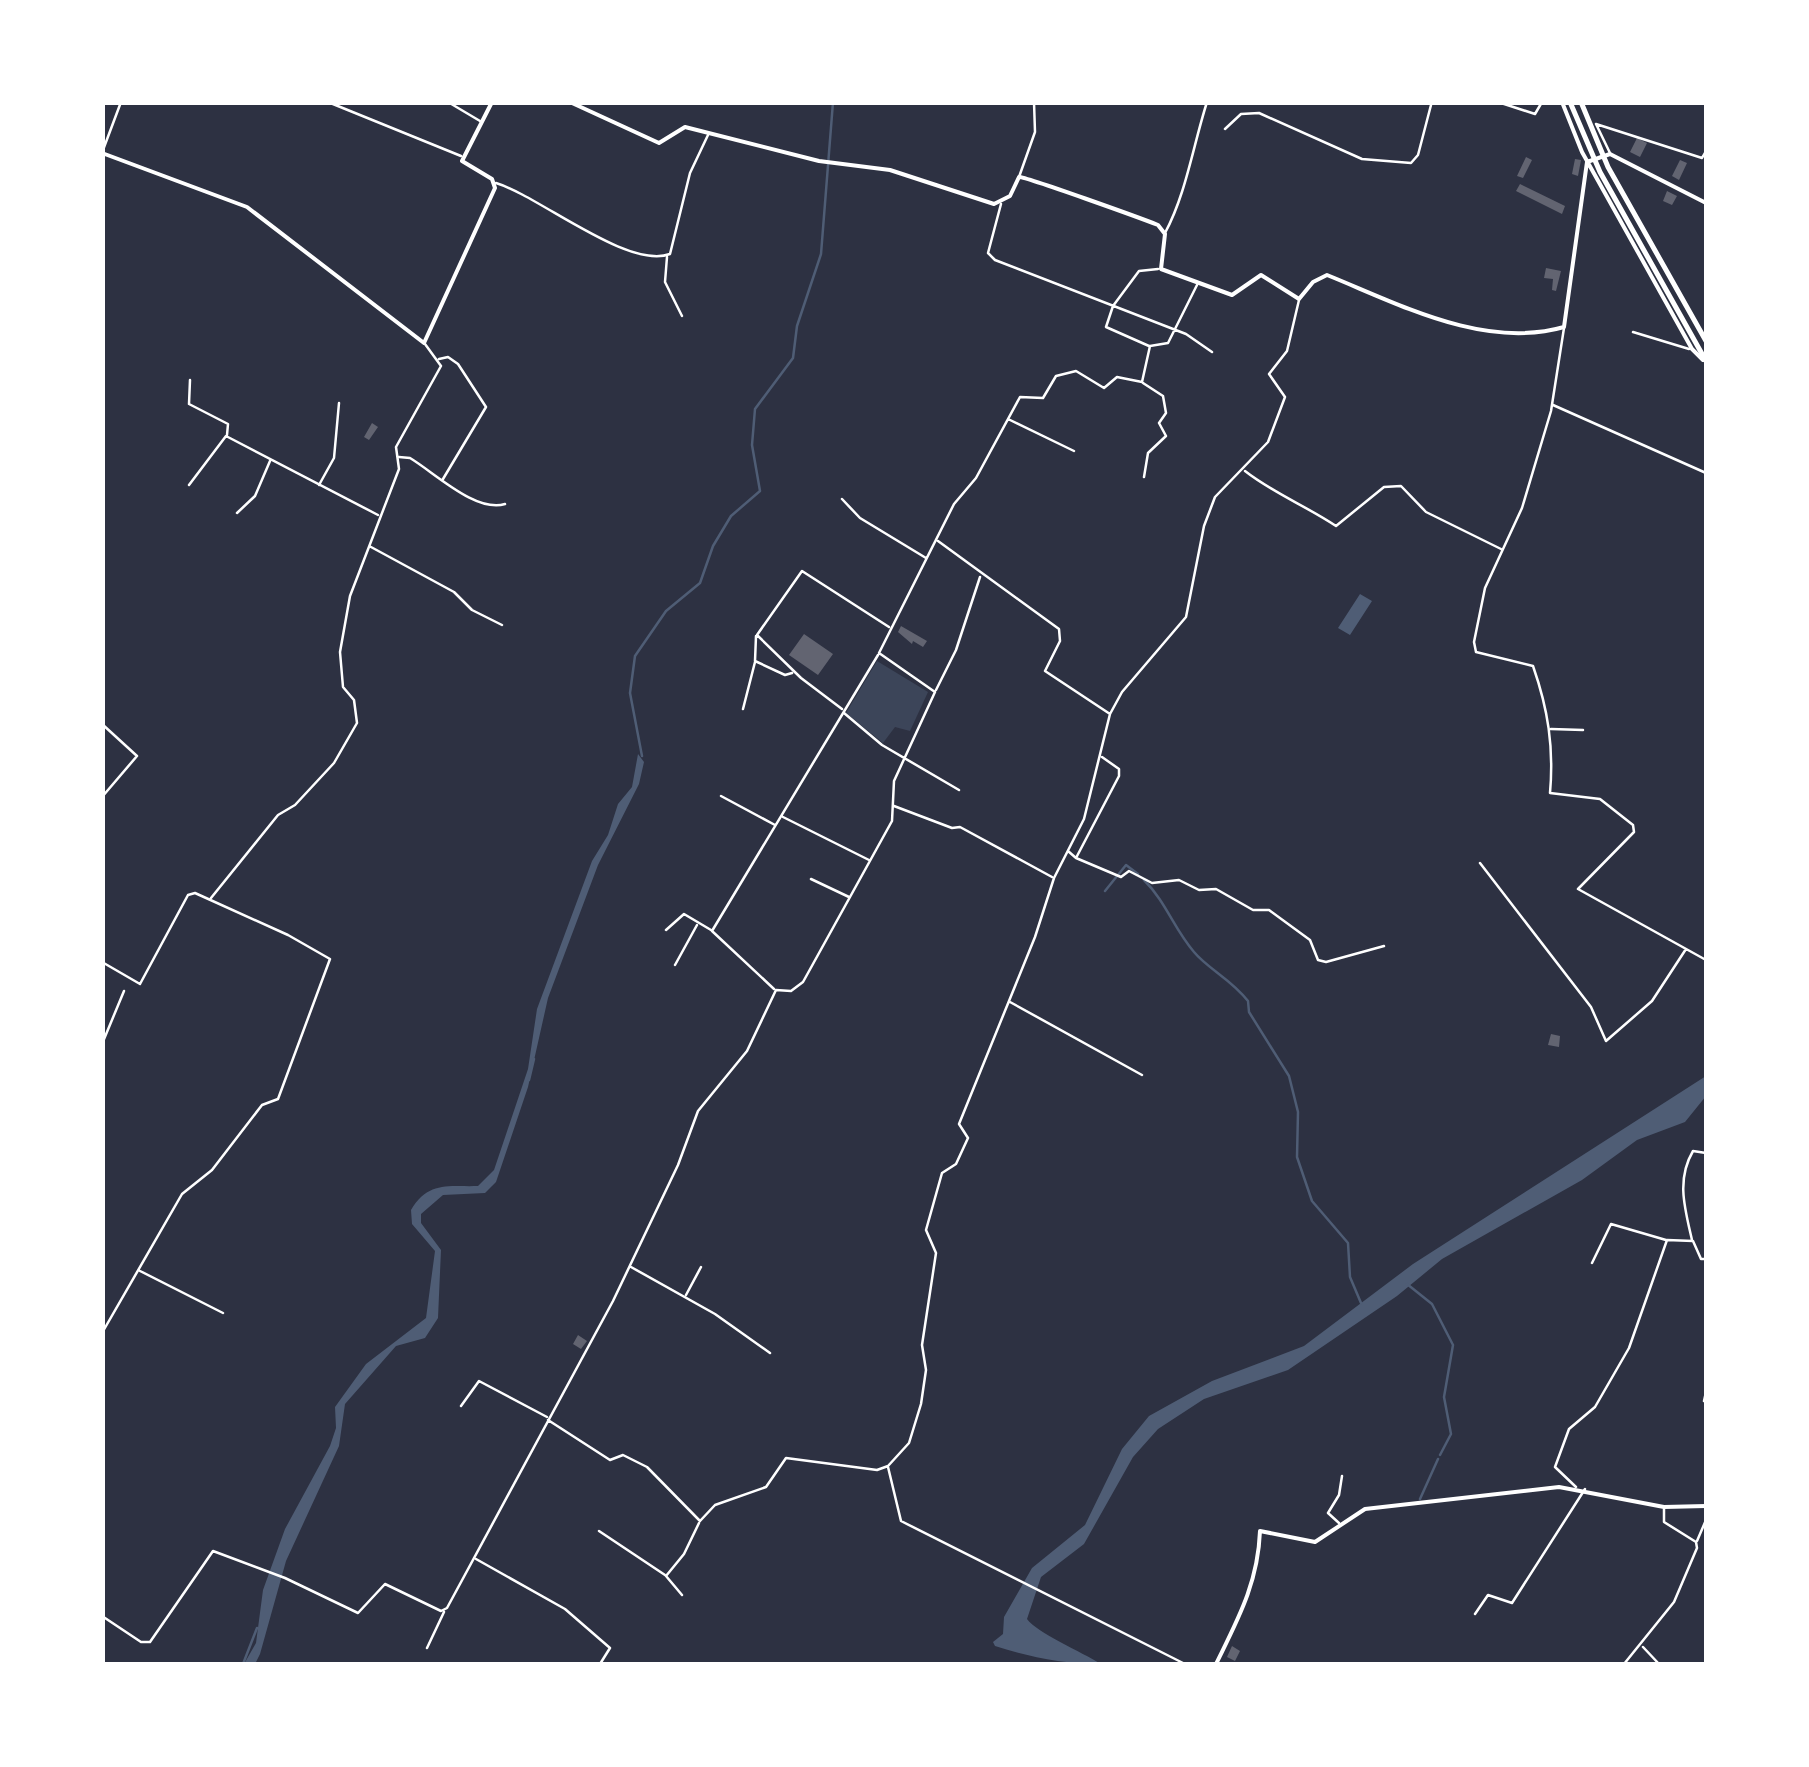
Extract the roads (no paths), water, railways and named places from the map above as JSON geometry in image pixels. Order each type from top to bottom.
[{"type":"highway","points":[[1570,102],[1600,172],[1706,362]]},
{"type":"highway","points":[[1580,102],[1608,167],[1706,341]]},
{"type":"street","points":[[122,102],[102,152],[247,207],[424,343],[439,359],[440,366],[396,447],[399,469],[350,596],[340,652],[343,686],[358,709],[350,739],[306,794],[278,815],[210,899]]},
{"type":"street","points":[[448,102],[480,121]]},
{"type":"street","points":[[463,157],[492,102]]},
{"type":"street","points":[[556,102],[572,103],[658,143],[685,127],[819,161],[890,170],[1002,204]]},
{"type":"street","points":[[1034,102],[1035,132],[1019,177],[1002,204],[988,253],[995,260],[1174,330],[1212,352]]},
{"type":"street","points":[[1162,269],[1165,234],[1179,211],[1181,187],[1206,102]]},
{"type":"street","points":[[1225,130],[1241,114],[1259,113],[1350,155],[1410,162],[1418,155],[1430,104],[1462,102]]},
{"type":"street","points":[[1498,102],[1535,114],[1542,102]]},
{"type":"street","points":[[1562,102],[1587,162],[1692,350],[1706,362]]},
{"type":"street","points":[[332,103],[463,157],[468,168],[617,246],[644,255],[668,256]]},
{"type":"street","points":[[1706,151],[1702,158],[1596,124],[1610,154],[1706,203]]},
{"type":"street","points":[[682,316],[665,282],[668,256],[690,173],[708,135]]},
{"type":"street","points":[[1587,162],[1610,154]]},
{"type":"street","points":[[1587,162],[1552,404],[1522,508],[1486,588],[1474,642],[1476,652],[1533,666],[1547,705],[1550,793],[1600,799],[1634,826],[1634,832],[1578,889],[1706,960]]},
{"type":"street","points":[[1019,177],[1031,177],[1077,198],[1148,221],[1165,234]]},
{"type":"street","points":[[424,343],[495,182]]},
{"type":"street","points":[[1198,283],[1168,343],[1150,346],[1106,327],[1113,306],[1139,271],[1162,269],[1232,296],[1261,274],[1300,298]]},
{"type":"street","points":[[666,1576],[684,1554],[700,1521],[716,1506],[766,1487],[786,1458],[870,1469],[888,1466],[909,1442],[926,1370],[922,1345],[936,1253],[926,1230],[942,1173],[956,1164],[968,1138],[959,1124],[1054,878],[1084,819],[1110,714],[1122,692],[1186,617],[1204,526],[1215,497],[1268,442],[1285,396],[1269,374],[1288,351],[1300,298],[1327,275],[1374,298],[1466,326],[1520,333],[1564,326]]},
{"type":"street","points":[[1633,332],[1692,350]]},
{"type":"street","points":[[1142,382],[1150,346]]},
{"type":"street","points":[[439,359],[448,357],[458,364],[486,407],[442,479]]},
{"type":"street","points":[[712,930],[879,653],[936,540],[1020,397],[1043,398],[1056,376],[1076,372],[1107,388],[1117,377],[1142,382],[1163,396],[1166,414],[1159,424],[1166,436],[1148,453],[1144,477]]},
{"type":"street","points":[[190,380],[189,404],[228,424],[226,436],[190,484]]},
{"type":"street","points":[[319,486],[334,458],[339,403]]},
{"type":"street","points":[[1552,404],[1706,473]]},
{"type":"street","points":[[1007,418],[1074,451]]},
{"type":"street","points":[[226,436],[380,516]]},
{"type":"street","points":[[398,457],[410,458],[492,507],[505,504]]},
{"type":"street","points":[[237,512],[256,496],[271,460]]},
{"type":"street","points":[[1244,470],[1269,490],[1306,505],[1336,526],[1384,487],[1401,486],[1426,512],[1502,549]]},
{"type":"street","points":[[842,499],[860,518],[927,558]]},
{"type":"street","points":[[936,540],[980,576],[1059,629],[1062,634],[1045,670],[1110,714]]},
{"type":"street","points":[[370,547],[454,592],[472,610],[502,624]]},
{"type":"street","points":[[743,709],[757,635],[802,571],[890,627]]},
{"type":"street","points":[[666,930],[684,914],[712,930],[776,990],[791,991],[803,982],[892,821],[890,792],[956,650],[980,576]]},
{"type":"street","points":[[757,635],[781,654],[794,672],[843,711],[904,757],[959,790]]},
{"type":"street","points":[[879,653],[936,692]]},
{"type":"street","points":[[755,661],[785,675],[794,672]]},
{"type":"street","points":[[102,724],[136,756],[102,797]]},
{"type":"street","points":[[1550,729],[1583,730]]},
{"type":"street","points":[[1076,858],[1119,776],[1119,769],[1100,756]]},
{"type":"street","points":[[721,796],[776,825]]},
{"type":"street","points":[[891,806],[952,828],[960,826],[1054,878]]},
{"type":"street","points":[[782,816],[869,861]]},
{"type":"street","points":[[1066,850],[1121,876],[1130,871],[1152,883],[1179,880],[1200,890],[1216,889],[1253,910],[1269,910],[1310,940],[1318,960],[1326,962],[1384,946]]},
{"type":"street","points":[[1480,863],[1591,1007],[1606,1041],[1652,1000],[1686,948]]},
{"type":"street","points":[[811,878],[849,896]]},
{"type":"street","points":[[102,962],[140,984],[188,895],[210,899],[330,959],[278,1100],[262,1105],[212,1170],[182,1194],[102,1333]]},
{"type":"street","points":[[675,965],[697,924]]},
{"type":"street","points":[[102,1044],[124,990]]},
{"type":"street","points":[[426,1648],[629,1266],[678,1165],[698,1111],[747,1051],[776,990]]},
{"type":"street","points":[[1009,1001],[1142,1075]]},
{"type":"street","points":[[1706,1152],[1694,1151],[1684,1174],[1683,1200],[1692,1242],[1701,1259],[1706,1259]]},
{"type":"street","points":[[1592,1263],[1611,1224],[1667,1240],[1692,1242]]},
{"type":"street","points":[[1576,1487],[1555,1466],[1569,1429],[1595,1407],[1629,1348],[1667,1240]]},
{"type":"street","points":[[629,1266],[685,1296],[770,1353]]},
{"type":"street","points":[[685,1296],[701,1267]]},
{"type":"street","points":[[139,1270],[223,1313]]},
{"type":"street","points":[[462,1406],[480,1381],[610,1460],[622,1456],[642,1463],[700,1521]]},
{"type":"street","points":[[1704,1402],[1706,1392]]},
{"type":"street","points":[[888,1466],[898,1518],[1186,1664]]},
{"type":"street","points":[[1340,1524],[1328,1513],[1339,1495],[1342,1476]]},
{"type":"street","points":[[1216,1664],[1247,1605],[1260,1531],[1315,1542],[1364,1509],[1576,1487],[1664,1508],[1706,1506]]},
{"type":"street","points":[[1475,1614],[1488,1595],[1512,1603],[1585,1488]]},
{"type":"street","points":[[1664,1508],[1664,1522],[1696,1542]]},
{"type":"street","points":[[1624,1664],[1674,1602],[1706,1520]]},
{"type":"street","points":[[600,1531],[666,1576],[682,1596]]},
{"type":"street","points":[[102,1616],[147,1643],[210,1552],[286,1578],[358,1613],[385,1584],[444,1611]]},
{"type":"street","points":[[475,1558],[578,1620],[610,1648],[600,1664]]},
{"type":"street","points":[[1641,1645],[1659,1664]]},
{"type":"waterway","points":[[642,756],[630,693],[635,656],[666,611],[700,583],[713,546],[731,516],[760,491],[752,445],[755,409],[793,358],[797,326],[821,254],[833,102]]},
{"type":"waterway","points":[[1105,891],[1126,865],[1138,874]]},
{"type":"waterway","points":[[1144,880],[1194,952],[1248,1001],[1249,1012],[1289,1076],[1298,1112],[1297,1157],[1312,1201],[1348,1243],[1350,1277],[1361,1303]]},
{"type":"waterway","points":[[529,1080],[534,1059]]},
{"type":"waterway","points":[[1407,1284],[1432,1304],[1453,1345],[1444,1397],[1451,1434],[1440,1455]]},
{"type":"waterway","points":[[1420,1499],[1438,1459]]},
{"type":"waterway","points":[[243,1664],[257,1628]]}]
